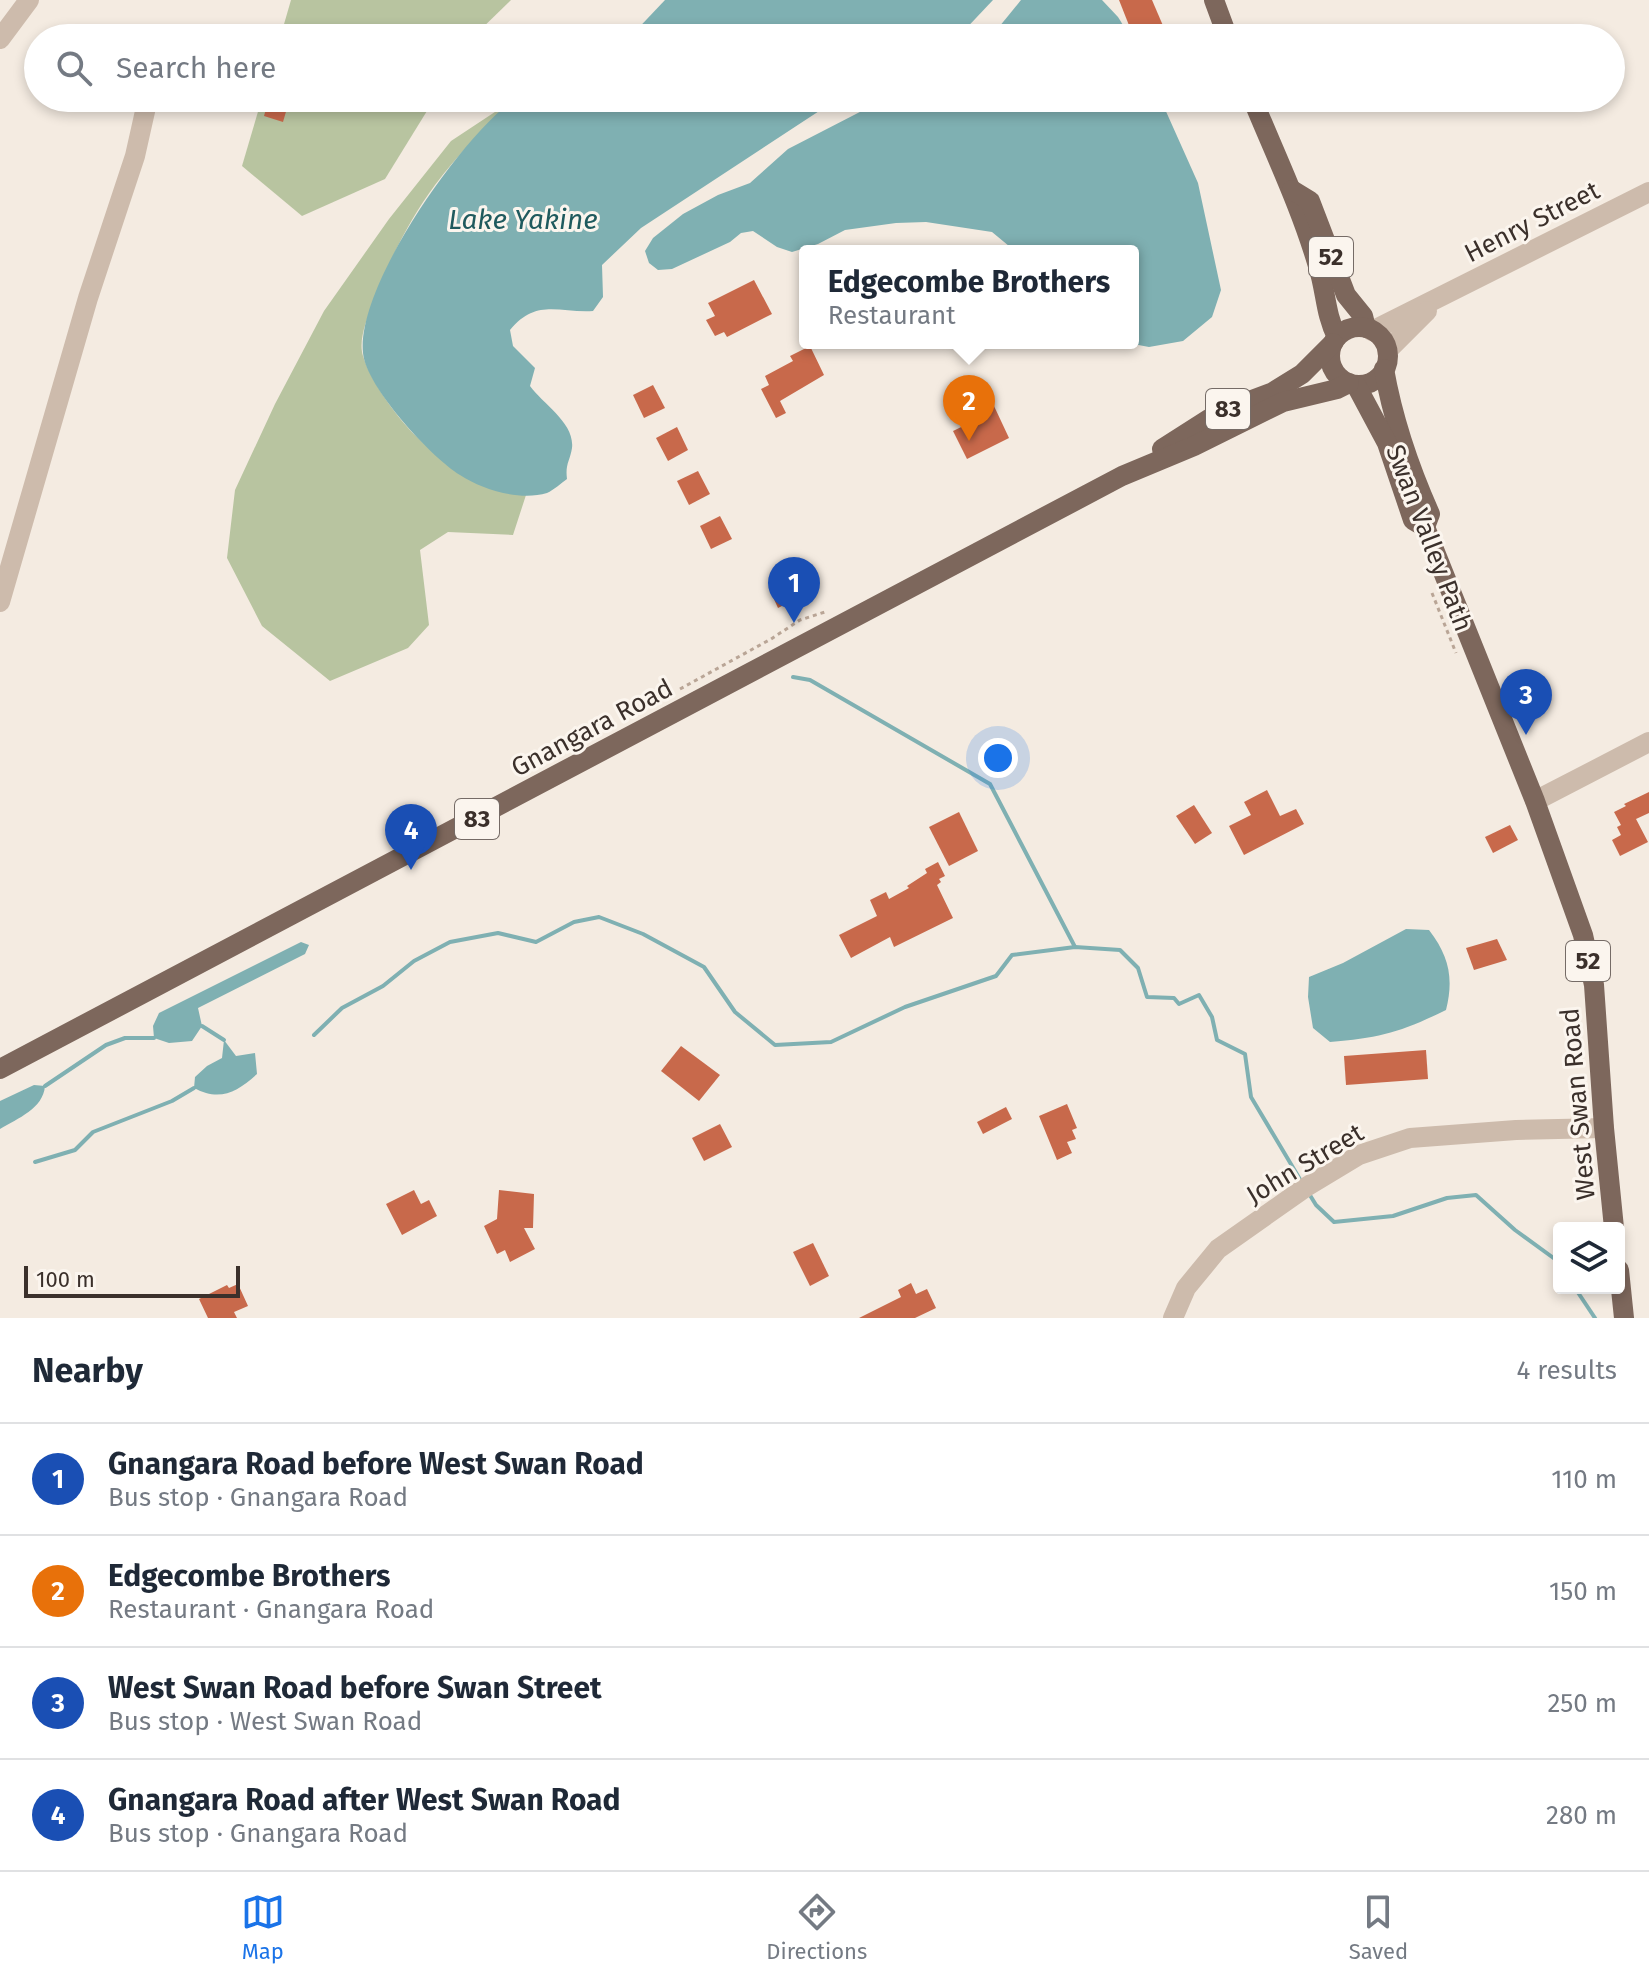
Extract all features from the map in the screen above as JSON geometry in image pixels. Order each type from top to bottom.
[{"type":"main road","points":[[1214,0],[1223,24]]},
{"type":"main road","name":"52","points":[[1258,112],[1292,190],[1319,267],[1328,320],[1335,340],[1330,352],[1334,371],[1353,384]]},
{"type":"main road","name":"52","points":[[1292,190],[1310,201],[1346,295],[1363,316],[1369,330],[1379,336],[1386,360]]},
{"type":"main road","points":[[1335,340],[1350,329],[1369,330]]},
{"type":"main road","name":"Gnangara Road","points":[[1122,476],[1209,419],[1273,392],[1302,374],[1335,340]]},
{"type":"main road","points":[[1353,384],[1373,381],[1386,360]]},
{"type":"main road","name":"West Swan Road","points":[[1386,360],[1389,399],[1409,467],[1430,514],[1425,527]]},
{"type":"main road","name":"Gnangara Road","points":[[0,1069],[1122,476],[1194,446],[1283,402],[1353,384]]},
{"type":"main road","name":"West Swan Road","points":[[1353,384],[1387,443],[1413,520],[1425,527],[1535,801],[1583,935],[1594,985],[1613,1222]]},
{"type":"main road","points":[[1622,1294],[1624,1318]]},
{"type":"street","points":[[0,39],[29,0]]},
{"type":"street","points":[[0,602],[88,298],[135,156],[145,112]]},
{"type":"street","name":"Henry Street","points":[[1369,330],[1438,299],[1649,192]]},
{"type":"street","name":"Henry Street","points":[[1386,360],[1438,299]]},
{"type":"street","points":[[1535,801],[1649,742]]},
{"type":"street","name":"John Street","points":[[1173,1318],[1186,1288],[1218,1249],[1306,1187],[1359,1155],[1410,1138],[1516,1130],[1604,1128]]},
{"type":"path","name":"Swan Valley Path","points":[[1432,593],[1450,643],[1460,657]]},
{"type":"green space","points":[[291,0],[511,0],[486,24],[284,24]]},
{"type":"green space","points":[[258,112],[426,112],[385,179],[302,216],[242,166]]},
{"type":"green space","points":[[495,112],[501,112],[453,162],[408,227],[373,303],[364,330],[363,356],[386,400],[430,449],[454,469],[478,483],[526,495],[513,535],[448,532],[420,550],[429,625],[408,648],[330,681],[262,626],[227,558],[235,490],[275,404],[324,311],[389,219],[451,141]]},
{"type":"water","points":[[665,0],[993,0],[970,24],[642,24]]},
{"type":"water","points":[[1021,0],[1102,0],[1122,24],[1001,24]]},
{"type":"water","name":"Lake Yakine","points":[[500,112],[818,112],[641,228],[602,265],[603,297],[593,311],[539,310],[520,320],[510,330],[513,346],[535,368],[530,386],[563,422],[572,439],[567,479],[547,493],[536,495],[502,493],[460,475],[448,466],[417,437],[387,402],[375,384],[363,353],[365,324],[376,290],[394,253],[442,177]]},
{"type":"water","points":[[860,112],[1166,112],[1198,183],[1221,290],[1212,317],[1183,341],[1149,347],[1139,345],[1139,245],[1008,245],[992,232],[926,222],[845,230],[818,244],[799,245],[799,250],[792,252],[777,247],[753,231],[741,233],[730,242],[672,269],[658,270],[649,263],[645,251],[653,238],[683,214],[718,195],[750,183],[788,149]]},
{"type":"water","points":[[1406,929],[1429,930],[1441,949],[1448,968],[1450,988],[1446,1010],[1390,1033],[1330,1042],[1313,1028],[1308,997],[1309,977],[1343,963]]},
{"type":"water","points":[[301,942],[309,945],[305,954],[198,1008],[202,1026],[192,1041],[169,1043],[154,1038],[153,1026],[159,1013]]},
{"type":"water","points":[[224,1040],[236,1056],[255,1053],[257,1074],[228,1093],[212,1094],[194,1088],[195,1077],[222,1058]]},
{"type":"water","points":[[34,1085],[45,1086],[40,1101],[0,1129],[0,1101]]},
{"type":"building","points":[[1119,0],[1152,0],[1162,24],[1128,24]]},
{"type":"building","points":[[265,112],[286,112],[283,122],[264,116]]},
{"type":"building","points":[[754,280],[772,314],[727,337],[724,332],[715,336],[706,320],[715,316],[708,303]]},
{"type":"building","points":[[811,349],[824,375],[780,401],[786,413],[776,418],[761,389],[769,385],[765,376],[793,361],[790,356]]},
{"type":"building","points":[[653,385],[665,408],[644,418],[633,395]]},
{"type":"building","points":[[994,406],[1009,438],[967,459],[953,431],[982,417],[980,413]]},
{"type":"building","points":[[677,427],[688,450],[668,461],[656,438]]},
{"type":"building","points":[[698,471],[710,494],[689,505],[677,481]]},
{"type":"building","points":[[720,516],[732,539],[711,549],[700,526]]},
{"type":"building","points":[[810,579],[815,589],[778,608],[773,597]]},
{"type":"building","points":[[1267,790],[1280,816],[1296,809],[1304,824],[1244,855],[1229,826],[1251,815],[1244,802]]},
{"type":"building","points":[[1649,792],[1649,813],[1636,819],[1648,842],[1620,856],[1612,840],[1621,835],[1617,827],[1621,825],[1614,812]]},
{"type":"building","points":[[1194,805],[1212,833],[1195,844],[1176,816]]},
{"type":"building","points":[[959,812],[978,851],[949,866],[929,827]]},
{"type":"building","points":[[1510,825],[1518,840],[1493,853],[1485,837]]},
{"type":"building","points":[[938,862],[945,876],[939,879],[941,882],[937,885],[953,918],[894,947],[890,937],[851,958],[839,935],[877,916],[870,900],[886,892],[889,899],[909,888],[907,886],[927,873],[925,869]]},
{"type":"building","points":[[1497,939],[1507,960],[1474,970],[1466,948]]},
{"type":"building","points":[[681,1046],[720,1075],[699,1101],[661,1071]]},
{"type":"building","points":[[1426,1050],[1428,1079],[1346,1085],[1344,1056]]},
{"type":"building","points":[[1067,1104],[1077,1128],[1072,1130],[1076,1139],[1067,1142],[1072,1153],[1057,1160],[1039,1116]]},
{"type":"building","points":[[1006,1107],[1012,1119],[983,1134],[977,1122]]},
{"type":"building","points":[[720,1124],[732,1147],[704,1161],[692,1138]]},
{"type":"building","points":[[414,1190],[421,1204],[429,1200],[437,1216],[402,1235],[386,1204]]},
{"type":"building","points":[[499,1190],[534,1194],[533,1228],[524,1228],[535,1249],[510,1262],[505,1250],[497,1254],[484,1226],[497,1219]]},
{"type":"building","points":[[813,1243],[829,1276],[810,1286],[793,1252]]},
{"type":"building","points":[[911,1283],[916,1294],[927,1289],[936,1308],[915,1318],[859,1318],[901,1297],[898,1290]]},
{"type":"building","points":[[238,1284],[248,1306],[234,1312],[237,1318],[208,1318],[199,1299],[227,1285],[229,1288]]},
{"type":"waterway","points":[[793,677],[810,680],[990,784],[1075,947]]},
{"type":"waterway","points":[[314,1035],[342,1008],[383,986],[414,961],[450,942],[498,933],[536,942],[574,922],[599,917],[643,934],[704,967],[735,1012],[775,1045],[831,1042],[905,1007],[996,976],[1012,955],[1075,947],[1120,950],[1138,968],[1147,997],[1174,998],[1179,1004],[1199,995],[1212,1017],[1217,1040],[1245,1054],[1251,1097],[1301,1181]]},
{"type":"waterway","points":[[202,1026],[224,1040]]},
{"type":"waterway","points":[[45,1086],[106,1045],[125,1038],[154,1038]]},
{"type":"waterway","points":[[35,1162],[75,1150],[93,1132],[172,1101],[194,1088]]},
{"type":"waterway","points":[[1308,1192],[1316,1205],[1334,1222],[1393,1216],[1447,1198],[1476,1195],[1515,1230],[1553,1258]]},
{"type":"waterway","points":[[1579,1294],[1595,1318]]},
{"type":"place","name":"Edgecombe Brothers","points":[[969,441]]},
{"type":"place","name":"Gnangara Road before West Swan Road","points":[[794,623]]},
{"type":"place","name":"West Swan Road before Swan Street","points":[[1526,735]]},
{"type":"place","name":"Gnangara Road after West Swan Road","points":[[411,870]]}]
